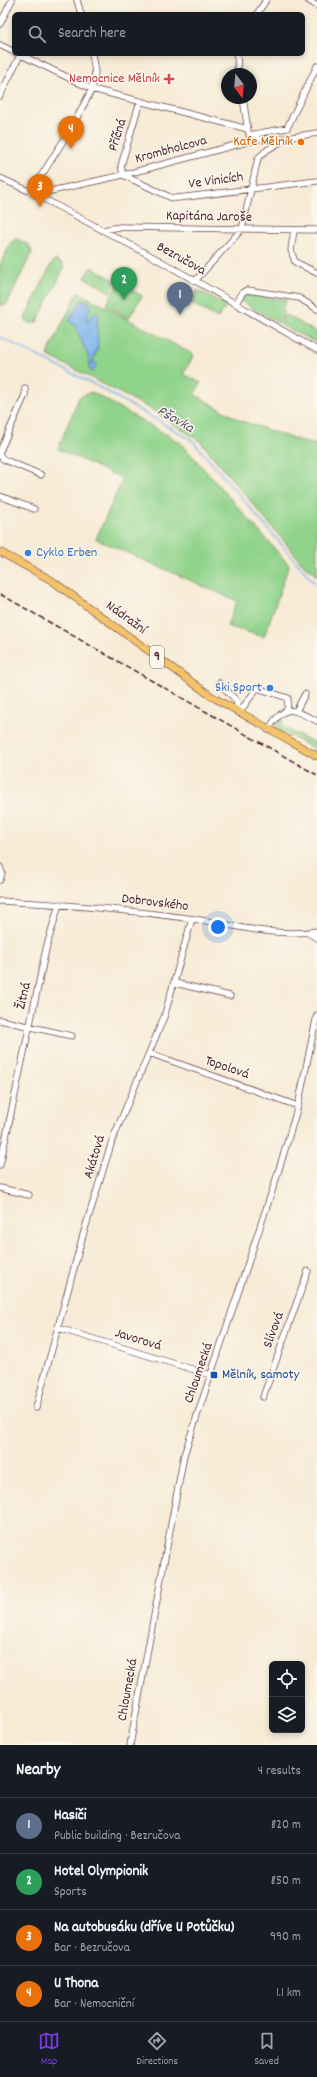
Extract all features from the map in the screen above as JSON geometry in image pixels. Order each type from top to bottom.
[{"type":"main road","name":"Nádražní","points":[[0,552],[50,580],[211,696],[268,730],[317,756]]},
{"type":"street","points":[[0,24],[12,0]]},
{"type":"street","points":[[77,0],[80,12]]},
{"type":"street","points":[[258,12],[266,0]]},
{"type":"street","points":[[308,0],[317,6]]},
{"type":"street","points":[[0,45],[12,51]]},
{"type":"street","points":[[0,96],[18,56]]},
{"type":"street","points":[[23,56],[92,89],[140,101],[249,135],[287,128],[317,66]]},
{"type":"street","points":[[31,192],[72,127],[92,89],[95,72],[92,56]]},
{"type":"street","points":[[237,56],[238,68]]},
{"type":"street","name":"Příčná","points":[[123,175],[121,166],[140,101]]},
{"type":"street","points":[[244,104],[249,135]]},
{"type":"street","name":"Krombholcova","points":[[31,192],[50,191],[123,175],[249,135],[287,138],[317,133]]},
{"type":"street","points":[[195,281],[242,229],[250,188],[258,158],[267,150],[287,138]]},
{"type":"street","name":"Ve Vinicích","points":[[123,175],[172,198],[317,181]]},
{"type":"street","name":"Bezručova","points":[[0,178],[31,192],[102,230],[236,303],[317,350]]},
{"type":"street","name":"Kapitána Jaroše","points":[[102,230],[120,227],[317,230]]},
{"type":"street","points":[[294,230],[291,250],[295,262],[317,273]]},
{"type":"street","points":[[236,303],[243,292],[247,290],[299,298],[317,309]]},
{"type":"street","points":[[0,451],[24,395],[25,388]]},
{"type":"street","points":[[0,455],[3,459],[41,475]]},
{"type":"street","points":[[0,496],[34,509]]},
{"type":"street","points":[[219,683],[236,700],[239,713]]},
{"type":"street","points":[[239,713],[257,688],[288,698],[287,711]]},
{"type":"street","points":[[296,711],[305,694]]},
{"type":"street","points":[[268,730],[279,714],[287,711],[296,711],[317,721]]},
{"type":"street","points":[[0,867],[2,873],[0,880]]},
{"type":"street","name":"Dobrovského","points":[[0,901],[59,904],[192,919],[277,932],[308,933],[317,931]]},
{"type":"street","name":"Žitná","points":[[0,1165],[46,949],[59,904]]},
{"type":"street","name":"Akátová","points":[[36,1408],[83,1235],[112,1141],[164,1017],[175,983],[192,919]]},
{"type":"street","name":"Dobrovského","points":[[308,933],[317,938]]},
{"type":"street","points":[[175,983],[230,996]]},
{"type":"street","name":"Chloumecká","points":[[130,1745],[184,1455],[277,1176],[298,1106],[317,1015]]},
{"type":"street","points":[[0,1020],[72,1036]]},
{"type":"street","name":"Topolová","points":[[149,1053],[298,1106]]},
{"type":"street","points":[[0,1188],[29,1195]]},
{"type":"street","name":"Slívová","points":[[263,1397],[308,1271]]},
{"type":"street","name":"Javorová","points":[[58,1328],[211,1375]]},
{"type":"green space","points":[[16,239],[29,245],[32,252],[7,304],[0,306],[0,265],[11,242]]},
{"type":"green space","points":[[55,260],[62,263],[64,268],[37,322],[29,324],[25,318],[52,263]]},
{"type":"green space","points":[[91,267],[116,281],[110,292],[85,278]]},
{"type":"green space","points":[[119,282],[142,296],[129,318],[106,305]]},
{"type":"green space","points":[[197,290],[225,304],[226,306],[218,318],[192,304]]},
{"type":"green space","points":[[78,292],[194,355],[183,374],[201,383],[194,394],[241,421],[317,445],[317,576],[303,564],[200,441],[151,409],[47,355]]},
{"type":"green space","points":[[246,294],[287,300],[281,310],[285,312],[279,323],[241,301]]},
{"type":"green space","points":[[284,316],[289,316],[317,333],[317,343],[281,325]]},
{"type":"green space","points":[[92,392],[181,443],[289,565],[264,637],[227,626],[237,601],[96,539],[123,479],[58,449],[79,397]]},
{"type":"green space","points":[[284,714],[282,723],[283,727],[317,744],[317,750],[276,729],[277,720]]},
{"type":"water","points":[[81,300],[88,301],[91,308],[87,314],[87,322],[94,312],[99,314],[97,324],[98,346],[92,364],[95,362],[97,364],[93,372],[91,372],[89,367],[90,361],[75,325],[69,321]]},
{"type":"waterway","name":"Pšovka","points":[[0,337],[97,386],[192,440],[317,586]]},
{"type":"railway","points":[[0,594],[317,775]]},
{"type":"place","name":"Nemocnice Mělník","points":[[169,79]]},
{"type":"place","name":"Kafe Mělník","points":[[301,142]]},
{"type":"place","name":"U Thona","points":[[71,149]]},
{"type":"place","name":"Na autobusáku (dříve U Potůčku)","points":[[40,207]]},
{"type":"place","name":"Hotel Olympionik","points":[[124,300]]},
{"type":"place","name":"Hasiči","points":[[180,315]]},
{"type":"place","name":"Cyklo Erben","points":[[28,553]]},
{"type":"place","name":"Ski Sport","points":[[270,688]]},
{"type":"place","name":"Mělník, samoty","points":[[214,1375]]}]
